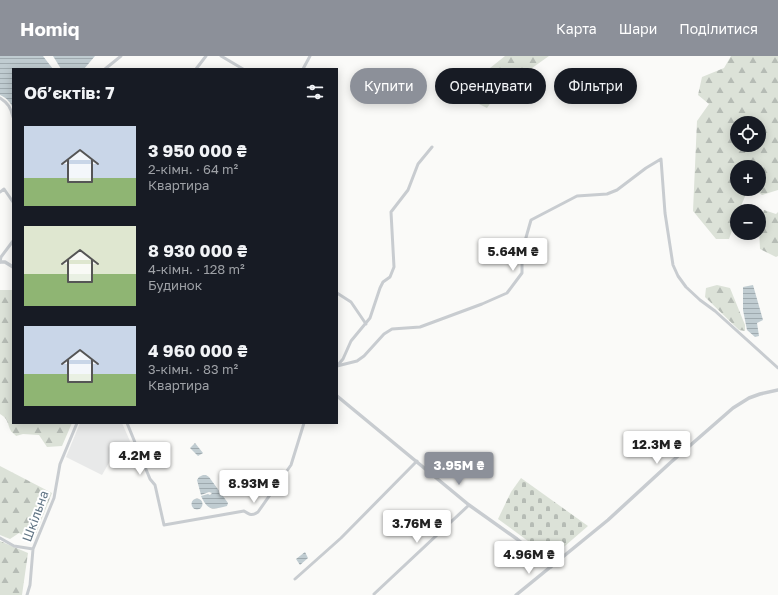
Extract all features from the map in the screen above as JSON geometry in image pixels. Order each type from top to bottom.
[{"type":"street","points":[[106,68],[121,56]]},
{"type":"street","points":[[197,68],[206,56]]},
{"type":"street","points":[[220,56],[241,68]]},
{"type":"street","points":[[304,68],[310,56]]},
{"type":"street","points":[[0,98],[7,103],[12,110]]},
{"type":"street","points":[[338,365],[343,359],[351,341],[366,324],[373,310],[383,282],[390,277],[394,266],[391,212],[408,190],[418,164],[432,147]]},
{"type":"street","points":[[338,366],[357,361],[364,356],[384,334],[392,329],[420,327],[507,293],[522,273],[525,241],[530,220],[577,196],[607,194],[617,190],[646,168],[661,159],[664,212],[673,265],[678,276],[686,287],[700,300],[715,311],[778,368]]},
{"type":"street","points":[[0,192],[4,190],[12,201]]},
{"type":"street","points":[[12,242],[1,257],[0,262],[5,262],[12,266]]},
{"type":"street","points":[[338,294],[351,302],[366,324]]},
{"type":"street","points":[[516,595],[608,520],[733,408],[749,398],[778,390]]},
{"type":"street","points":[[338,397],[469,505],[517,539],[550,567]]},
{"type":"street","name":"Шкільна","points":[[27,595],[30,585],[33,550],[54,498],[60,464],[77,424]]},
{"type":"street","points":[[127,424],[150,479],[155,485],[164,525],[244,511],[249,515],[253,515],[258,512],[291,465],[304,424]]},
{"type":"street","points":[[295,579],[341,538],[417,461]]},
{"type":"street","points":[[374,594],[469,505]]},
{"type":"street","points":[[0,538],[14,546],[33,550]]},
{"type":"shaded area","points":[[0,56],[43,56],[52,68],[12,68],[12,106],[5,97],[0,95]]},
{"type":"shaded area","points":[[53,56],[95,56],[85,68],[60,68]]},
{"type":"shaded area","points":[[753,285],[763,320],[757,323],[759,336],[755,337],[747,330],[743,310],[743,287]]},
{"type":"shaded area","points":[[80,424],[122,424],[133,448],[110,461],[102,475],[66,457]]},
{"type":"shaded area","points":[[195,443],[203,453],[198,456],[190,448]]},
{"type":"shaded area","points":[[203,475],[209,477],[228,503],[227,506],[214,509],[208,507],[201,496],[208,494],[210,495],[212,493],[209,492],[201,495],[197,480]]},
{"type":"shaded area","points":[[195,499],[199,499],[201,500],[201,508],[195,509],[192,506],[192,502]]},
{"type":"shaded area","points":[[305,552],[308,558],[300,565],[296,559]]},
{"type":"green space","points":[[505,56],[549,56],[532,68],[490,68]]},
{"type":"green space","points":[[731,56],[778,56],[778,190],[766,194],[766,160],[730,160],[730,196],[745,196],[742,204],[730,204],[729,239],[716,239],[693,211],[697,121],[709,104],[698,95],[702,77],[724,68]]},
{"type":"green space","points":[[479,104],[490,104],[487,108]]},
{"type":"green space","points":[[766,211],[776,214],[778,212],[778,256],[776,257],[760,249],[760,240],[766,240]]},
{"type":"green space","points":[[717,285],[730,288],[745,325],[745,331],[739,330],[705,297],[706,288]]},
{"type":"green space","points":[[0,290],[12,290],[12,424],[72,424],[62,446],[47,447],[39,435],[23,434],[16,436],[11,431],[6,420],[0,414]]},
{"type":"green space","points":[[0,466],[52,493],[33,541],[19,533],[10,539],[0,535]]},
{"type":"green space","points":[[521,478],[588,526],[551,558],[498,519],[511,492]]},
{"type":"green space","points":[[0,541],[28,553],[22,595],[0,595]]}]
